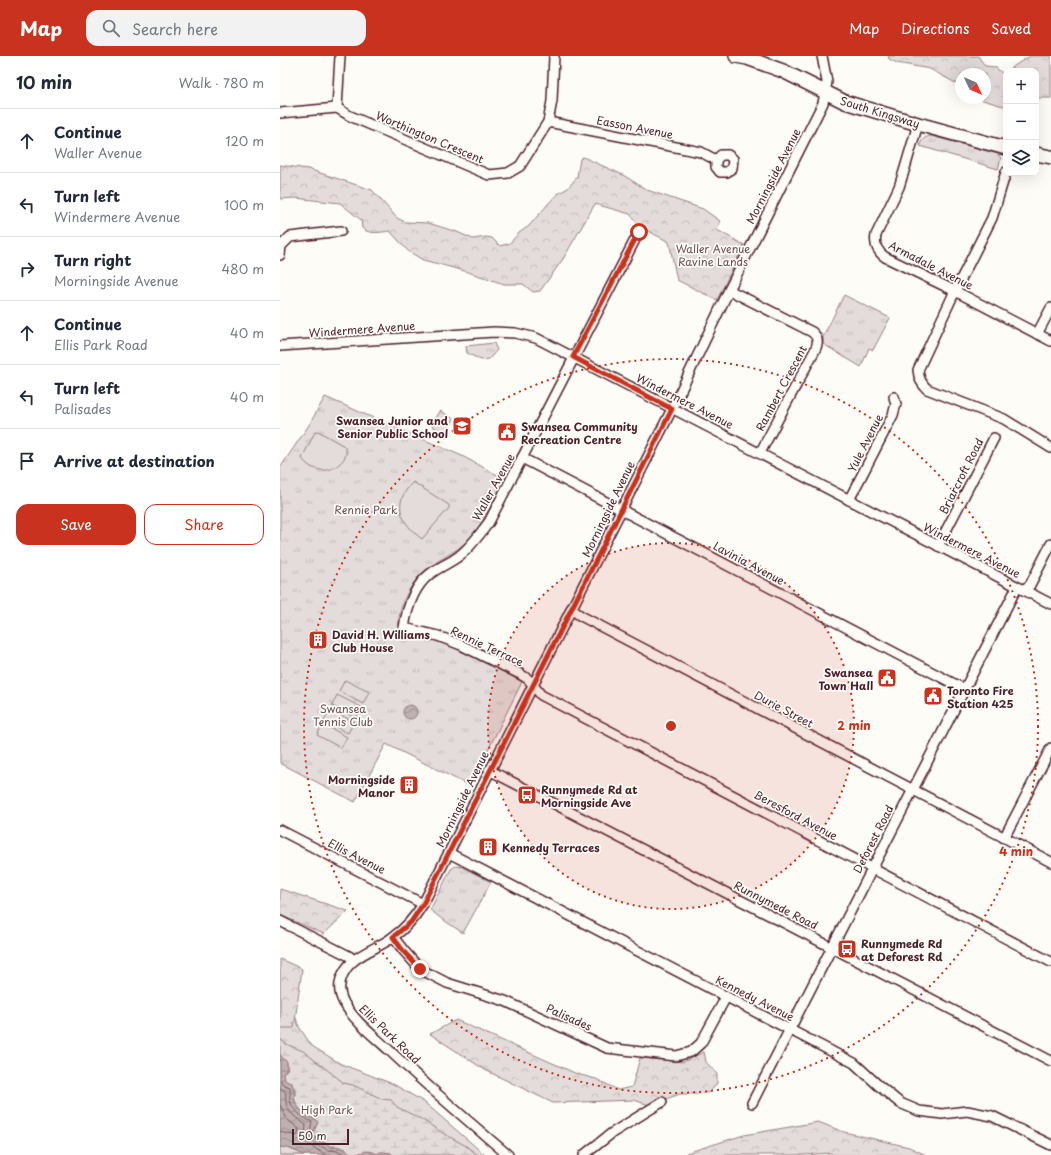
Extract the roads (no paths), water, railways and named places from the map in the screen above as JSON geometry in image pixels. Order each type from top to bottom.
[{"type":"street","points":[[280,113],[337,108],[340,56]]},
{"type":"street","name":"Worthington Crescent","points":[[337,108],[350,116],[489,174],[508,173],[520,166],[548,122],[552,101],[554,56]]},
{"type":"street","name":"South Kingsway","points":[[736,56],[753,60],[783,71],[845,102],[1003,147]]},
{"type":"street","name":"Morningside Avenue","points":[[423,904],[489,770],[622,510],[729,290],[823,103],[827,82],[822,56]]},
{"type":"street","name":"Easson Avenue","points":[[548,122],[700,152],[716,160]]},
{"type":"street","name":"Armadale Avenue","points":[[918,124],[899,187],[876,235],[876,245],[879,252],[885,257],[955,291],[1051,341]]},
{"type":"street","points":[[1039,155],[1051,157]]},
{"type":"street","points":[[1005,176],[992,218],[955,291],[918,370],[921,384],[932,392],[1004,419],[1051,448]]},
{"type":"street","points":[[280,255],[281,246],[290,237],[341,231]]},
{"type":"street","name":"Waller Avenue","points":[[404,628],[410,604],[417,588],[430,574],[458,557],[474,542],[498,507],[573,357],[639,232]]},
{"type":"street","name":"Rambert Crescent","points":[[729,290],[812,332],[817,338],[818,342],[760,453]]},
{"type":"street","points":[[1037,334],[1051,308]]},
{"type":"street","name":"Windermere Avenue","points":[[280,346],[508,332],[536,338],[1051,604]]},
{"type":"street","name":"Yule Avenue","points":[[849,500],[893,415],[896,404],[894,397]]},
{"type":"street","name":"Briarcroft Road","points":[[938,546],[994,438]]},
{"type":"street","name":"Lavinia Avenue","points":[[522,458],[964,689]]},
{"type":"street","name":"Deforest Road","points":[[752,1102],[964,689],[1020,588],[1030,585],[1051,544]]},
{"type":"street","name":"Durie Street","points":[[571,609],[581,616],[1051,862]]},
{"type":"street","name":"Rennie Terrace","points":[[404,628],[438,636],[461,645],[520,674],[528,679],[533,686]]},
{"type":"street","name":"Beresford Avenue","points":[[533,686],[541,695],[1051,962]]},
{"type":"street","points":[[1004,838],[1051,748]]},
{"type":"street","name":"Runnymede Road","points":[[489,770],[1051,1061]]},
{"type":"street","name":"Ellis Avenue","points":[[280,830],[423,904]]},
{"type":"street","name":"Kennedy Avenue","points":[[449,853],[854,1063],[900,1103],[919,1111],[930,1113],[942,1114],[966,1112],[992,1116],[1051,1145]]},
{"type":"street","name":"Ellis Park Road","points":[[423,904],[411,922],[393,937],[354,960],[347,967],[342,976],[339,987],[340,997],[355,1018],[451,1107],[508,1155]]},
{"type":"street","points":[[280,921],[350,956],[354,960]]},
{"type":"street","name":"Palisades","points":[[393,937],[404,952],[420,969],[447,983],[505,1001],[607,1048],[676,1056],[692,1052],[701,1043],[726,997]]},
{"type":"street","points":[[584,1155],[612,1133],[662,1102]]},
{"type":"water","points":[[407,705],[413,705],[417,709],[417,715],[413,719],[407,719],[403,715],[403,709]]},
{"type":"water","points":[[280,1055],[287,1062],[287,1069],[283,1076],[288,1082],[292,1083],[296,1104],[304,1113],[318,1122],[313,1133],[317,1139],[327,1143],[329,1146],[343,1149],[353,1154],[370,1151],[377,1154],[381,1152],[391,1153],[393,1155],[305,1155],[288,1148],[280,1147]]},
{"type":"place","name":"Swansea Junior and Senior Public School","points":[[462,426]]},
{"type":"place","name":"Swansea Community Recreation Centre","points":[[507,432]]},
{"type":"place","name":"David H. Williams Club House","points":[[318,640]]},
{"type":"place","name":"Swansea Town Hall","points":[[887,678]]},
{"type":"place","name":"Toronto Fire Station 425","points":[[933,696]]},
{"type":"place","name":"Morningside Manor","points":[[409,785]]},
{"type":"place","name":"Runnymede Rd at Morningside Ave","points":[[527,795]]},
{"type":"place","name":"Kennedy Terraces","points":[[488,847]]},
{"type":"place","name":"Runnymede Rd at Deforest Rd","points":[[847,949]]},
{"type":"park label","name":"Waller Avenue Ravine Lands","points":[[713,254]]},
{"type":"park label","name":"Rennie Park","points":[[366,509]]},
{"type":"park label","name":"Swansea Tennis Club","points":[[343,714]]},
{"type":"park label","name":"High Park","points":[[327,1109]]}]
